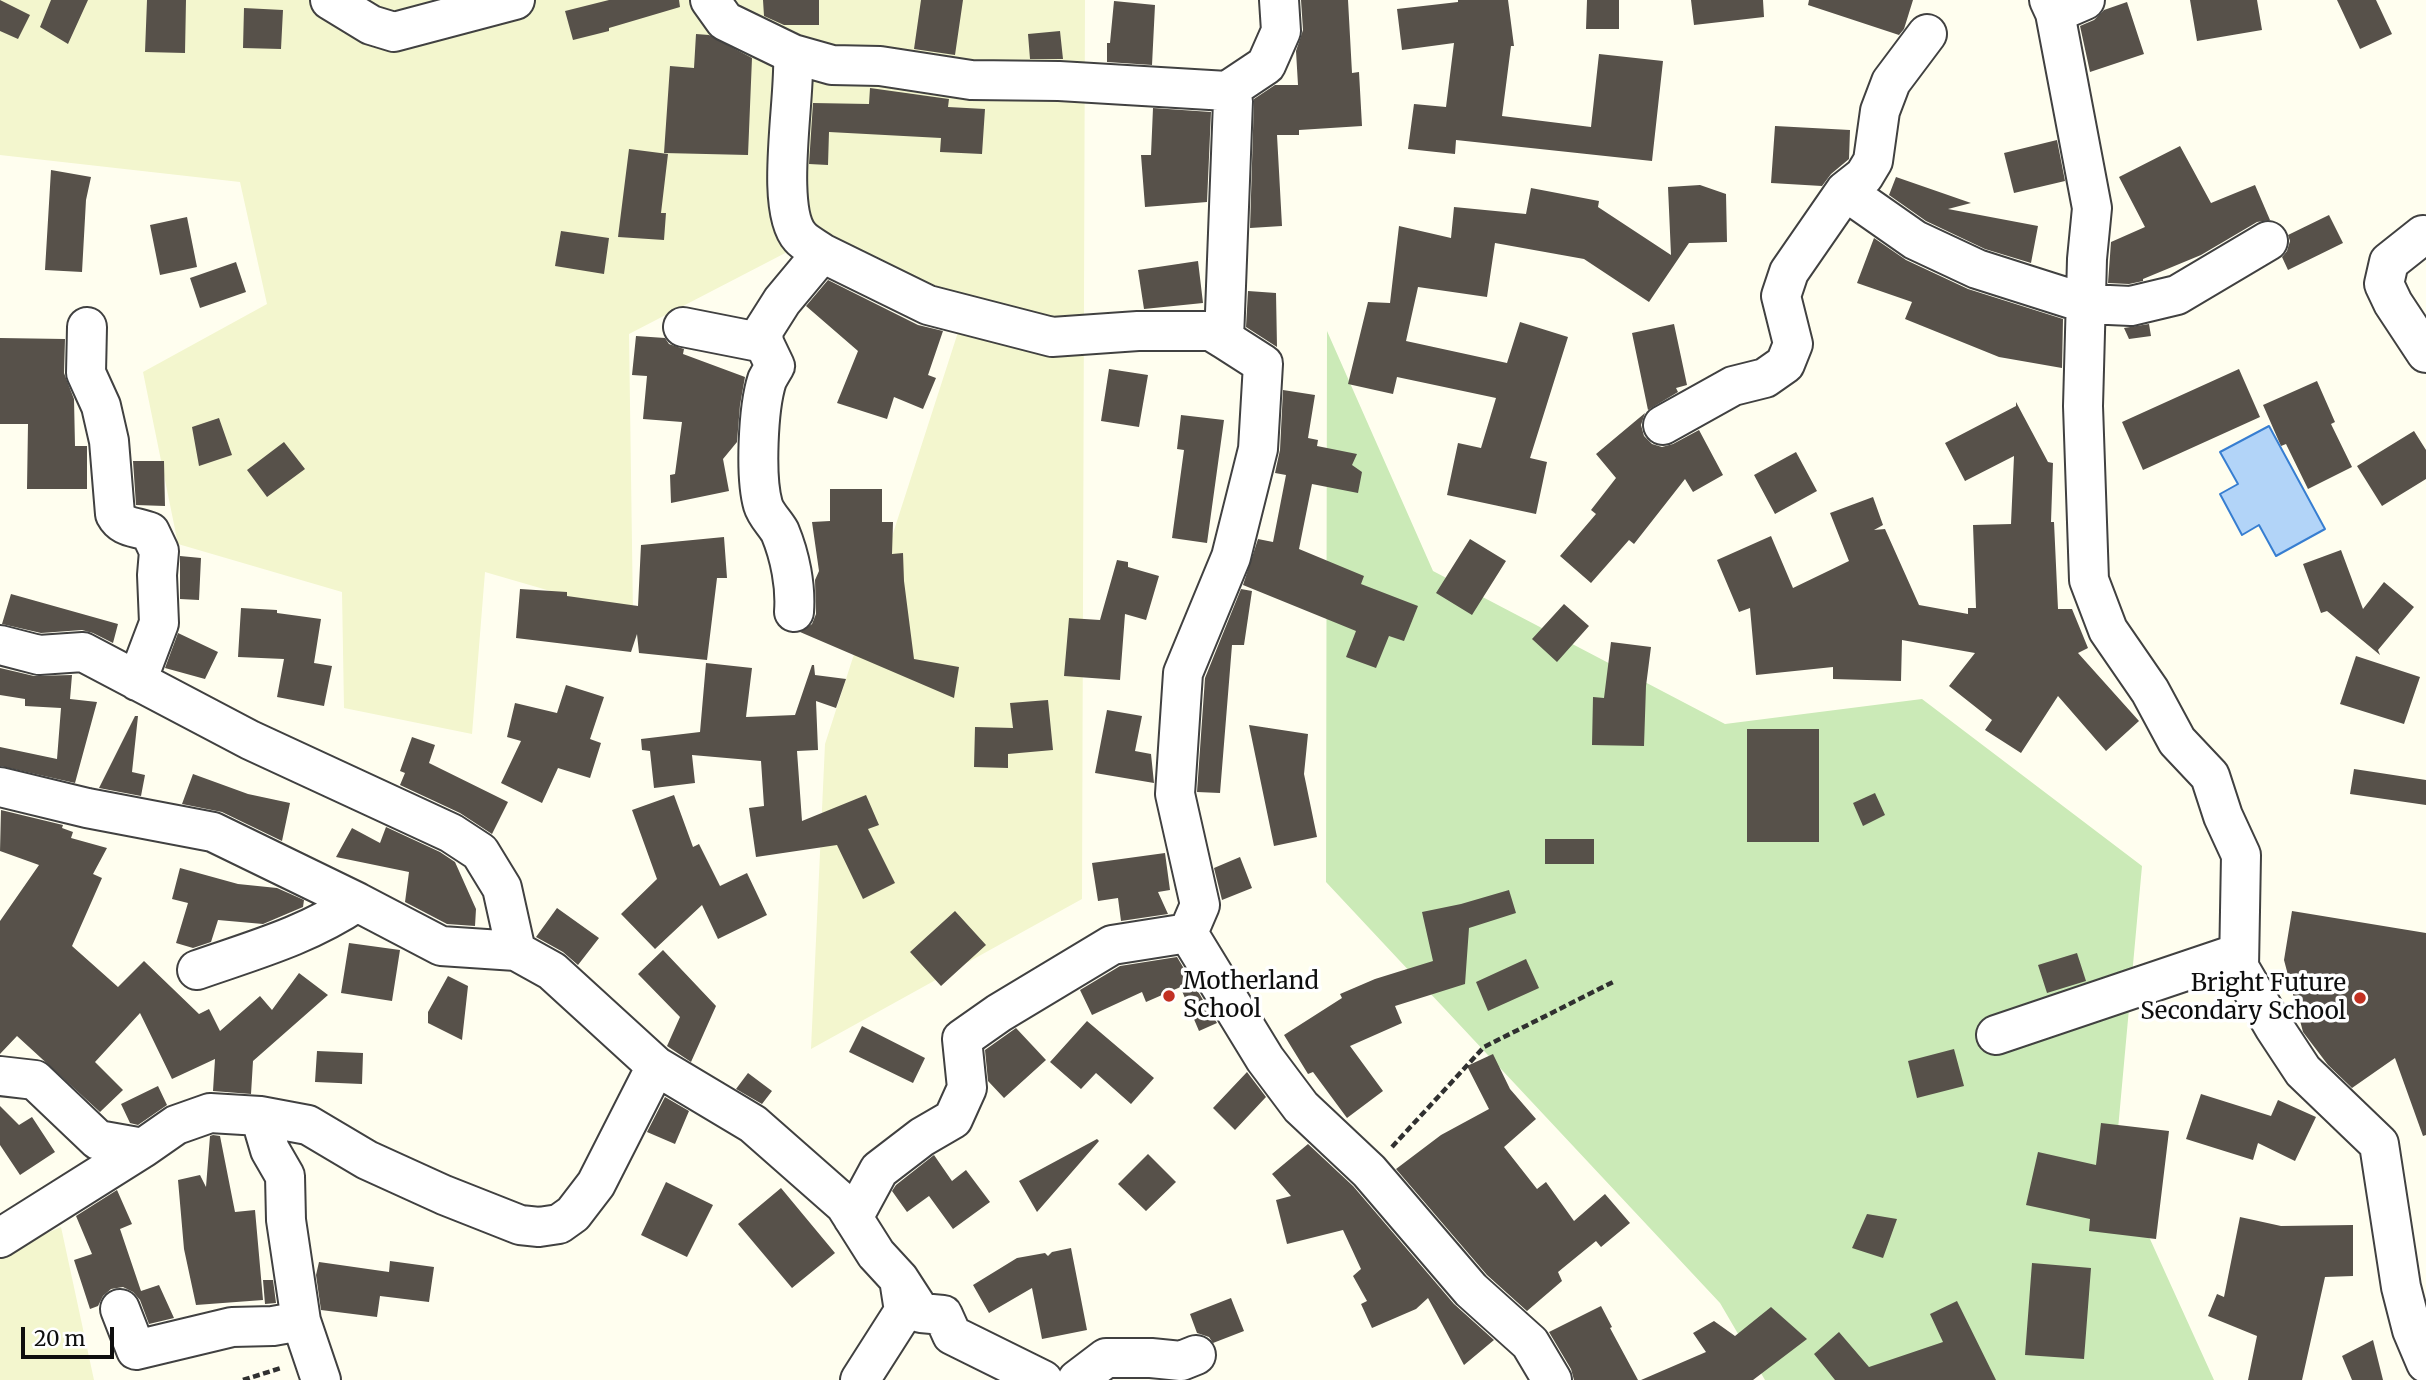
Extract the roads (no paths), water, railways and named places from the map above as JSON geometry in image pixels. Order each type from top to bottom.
[{"type":"street","points":[[330,0],[371,25],[394,32],[514,0]]},
{"type":"street","points":[[710,0],[725,20],[793,54],[832,65],[880,66],[971,79],[1059,81],[1227,91],[1266,65],[1281,31],[1279,0]]},
{"type":"street","points":[[2063,4],[2092,208],[2087,258],[2082,407],[2090,580],[2108,630],[2150,691],[2178,741],[2210,776],[2223,816],[2241,855],[2239,967],[2303,1071],[2379,1144],[2401,1287],[2412,1331],[2426,1363]]},
{"type":"street","points":[[1662,425],[1733,386],[1765,378],[1785,364],[1793,344],[1781,296],[1789,272],[1845,191],[1864,176],[1873,161],[1880,111],[1891,82],[1927,34]]},
{"type":"street","points":[[793,54],[787,187],[789,215],[800,237],[822,253],[928,305],[1052,337],[1138,331],[1212,331],[1264,364],[1258,449],[1231,557],[1183,673],[1175,794],[1200,905],[1188,933]]},
{"type":"street","points":[[1224,339],[1233,101],[1227,91]]},
{"type":"street","points":[[1845,191],[1915,240],[1977,269],[2087,304],[2131,306],[2177,295],[2268,241]]},
{"type":"street","points":[[2423,236],[2389,262],[2384,284],[2393,303],[2426,353]]},
{"type":"street","points":[[794,612],[796,593],[790,569],[779,532],[763,507],[760,479],[763,408],[767,379],[775,366],[764,343],[763,331],[782,301],[822,253]]},
{"type":"street","points":[[87,327],[86,373],[102,406],[109,441],[115,514],[119,522],[128,527],[150,532],[159,551],[159,623],[138,681]]},
{"type":"street","points":[[683,327],[764,343]]},
{"type":"street","points":[[0,645],[39,655],[83,652],[282,756],[450,833],[480,852],[502,888],[516,951]]},
{"type":"street","points":[[0,787],[87,808],[213,832],[441,946],[516,951],[552,971],[656,1066],[753,1124],[845,1205],[876,1254],[899,1279],[921,1313],[943,1315],[952,1335],[1042,1380]]},
{"type":"street","points":[[197,970],[296,937],[357,902]]},
{"type":"street","points":[[1188,933],[1265,1059],[1301,1107],[1369,1171],[1471,1290],[1530,1343],[1552,1380]]},
{"type":"street","points":[[853,1218],[879,1170],[922,1137],[953,1119],[967,1088],[962,1039],[999,1013],[1112,945],[1188,933]]},
{"type":"street","points":[[1996,1035],[2239,953]]},
{"type":"street","points":[[0,1238],[176,1125],[210,1113],[260,1115],[308,1125],[367,1160],[444,1195],[520,1225],[539,1227],[559,1224],[584,1203],[596,1184],[656,1066]]},
{"type":"street","points":[[0,1076],[35,1080],[98,1140],[143,1148]]},
{"type":"street","points":[[260,1115],[270,1150],[285,1176],[286,1220],[301,1321],[304,1377]]},
{"type":"street","points":[[860,1380],[904,1311],[899,1279]]},
{"type":"street","points":[[120,1309],[136,1350],[232,1328],[273,1326],[301,1321]]},
{"type":"street","points":[[1077,1380],[1106,1358],[1181,1361],[1196,1355]]},
{"type":"water","points":[[2269,426],[2325,529],[2276,556],[2259,525],[2242,535],[2220,494],[2238,484],[2220,452]]},
{"type":"place","name":"Motherland School","points":[[1169,996]]},
{"type":"place","name":"Bright Future Secondary School","points":[[2360,998]]}]
